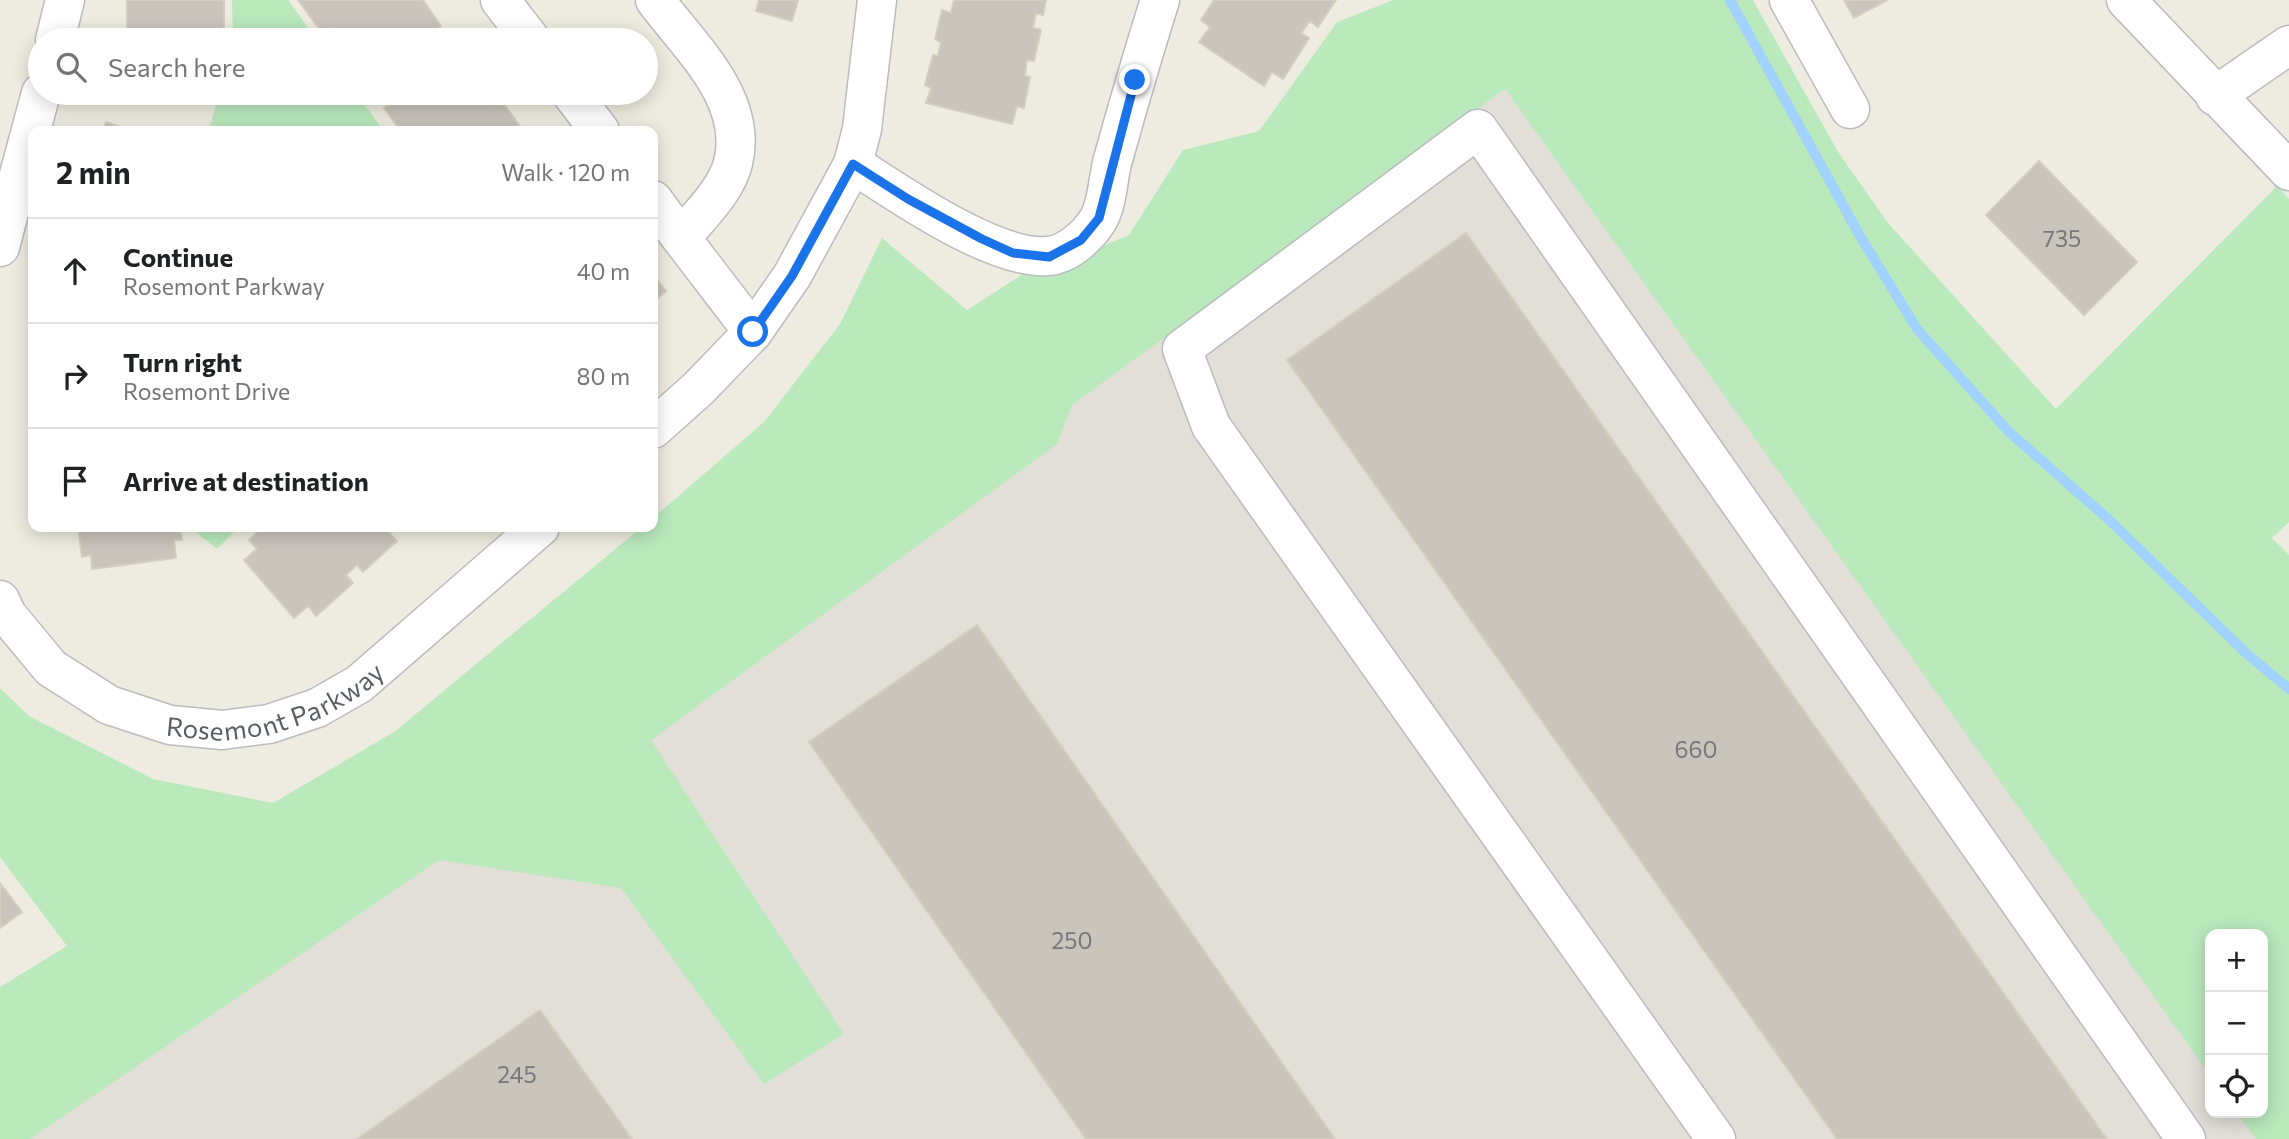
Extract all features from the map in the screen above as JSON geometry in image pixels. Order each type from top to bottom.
[{"type":"street","points":[[58,28],[65,0]]},
{"type":"street","points":[[500,0],[522,28]]},
{"type":"street","points":[[655,0],[725,92],[736,128],[733,164],[720,190],[681,238]]},
{"type":"street","points":[[658,425],[698,389],[753,332],[792,276],[853,164],[862,130],[877,0]]},
{"type":"street","points":[[853,164],[908,199],[1013,253],[1049,257],[1069,248],[1081,240],[1099,218],[1135,80],[1160,0]]},
{"type":"street","points":[[1789,0],[1850,109]]},
{"type":"street","points":[[2126,0],[2182,62],[2289,171]]},
{"type":"street","points":[[2215,96],[2289,45]]},
{"type":"street","points":[[30,126],[37,105]]},
{"type":"street","points":[[580,105],[596,126]]},
{"type":"street","points":[[1716,1139],[1211,426],[1182,349],[1478,128],[2186,1139]]},
{"type":"street","points":[[0,247],[7,195],[28,132]]},
{"type":"street","points":[[658,207],[753,332]]},
{"type":"street","name":"Rosemont Parkway","points":[[0,600],[7,615],[51,667],[109,705],[170,725],[222,730],[269,724],[317,708],[359,684],[534,532]]},
{"type":"shaded area","points":[[1508,0],[2289,869],[2289,1139],[0,1139],[0,1127]]},
{"type":"green space","points":[[232,0],[288,0],[308,28],[233,28]]},
{"type":"green space","points":[[1393,0],[1753,0],[1838,152],[1888,223],[2056,409],[2277,186],[2289,199],[2289,522],[2272,538],[2289,555],[2289,1139],[2256,1139],[2241,1118],[2268,1118],[2268,929],[2205,929],[2205,1068],[1505,89],[1072,405],[1057,444],[651,740],[844,1034],[764,1084],[621,888],[439,860],[30,1139],[0,1139],[0,987],[67,946],[0,857],[0,688],[29,716],[153,779],[273,803],[394,732],[636,532],[658,532],[658,514],[764,422],[840,324],[882,238],[967,310],[1026,272],[1086,253],[1129,235],[1183,150],[1259,131],[1337,22]]},
{"type":"green space","points":[[216,105],[365,105],[380,126],[210,126]]},
{"type":"green space","points":[[196,532],[234,532],[217,549]]},
{"type":"building","points":[[127,0],[224,0],[224,28],[127,28]]},
{"type":"building","points":[[298,0],[423,0],[441,26],[438,28],[319,28]]},
{"type":"building","points":[[759,0],[798,0],[792,21],[756,11]]},
{"type":"building","points":[[954,0],[1046,0],[1043,15],[1036,13],[1033,28],[1041,30],[1034,61],[1027,60],[1025,76],[1030,77],[1024,108],[1017,106],[1012,124],[926,103],[931,88],[925,85],[933,55],[938,56],[941,43],[935,39],[942,10],[951,13]]},
{"type":"building","points":[[1214,0],[1336,0],[1318,27],[1310,21],[1301,33],[1309,38],[1283,79],[1272,72],[1264,86],[1199,42],[1210,27],[1201,20]]},
{"type":"building","points":[[1844,0],[1887,0],[1854,18]]},
{"type":"building","points":[[388,105],[505,105],[520,126],[397,126],[384,108]]},
{"type":"building","points":[[2039,161],[2137,262],[2084,315],[1986,215]]},
{"type":"building","points":[[1466,233],[2105,1139],[1837,1139],[1287,360]]},
{"type":"building","points":[[658,281],[666,291],[658,298]]},
{"type":"building","points":[[79,532],[181,532],[182,540],[174,540],[176,558],[92,569],[91,555],[82,557]]},
{"type":"building","points":[[258,532],[388,532],[397,541],[363,572],[357,565],[346,575],[353,583],[316,616],[308,606],[294,618],[244,560],[257,549],[249,540]]},
{"type":"building","points":[[977,625],[1335,1139],[1086,1139],[809,742]]},
{"type":"building","points":[[0,883],[22,912],[0,928]]},
{"type":"building","points":[[540,1010],[632,1139],[357,1139]]},
{"type":"waterway","points":[[1730,0],[1860,236],[1917,329],[2009,432],[2107,518],[2246,653],[2289,689]]},
{"type":"route","points":[[753,332],[792,276],[853,164],[908,199],[1013,253],[1049,257],[1069,248],[1081,240],[1099,218],[1135,80]]}]
